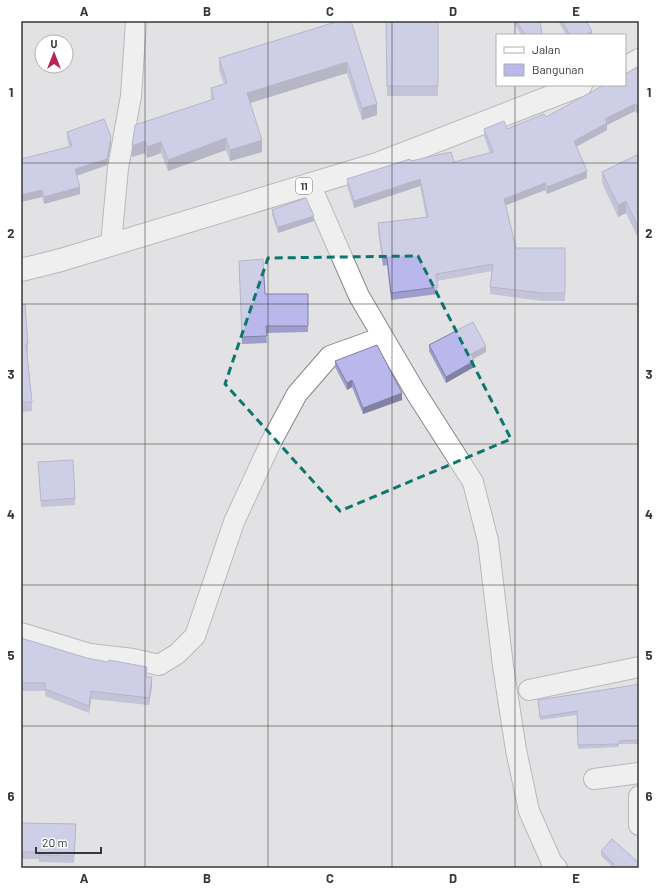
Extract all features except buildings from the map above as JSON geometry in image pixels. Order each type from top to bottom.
[{"type":"highway","points":[[626,67],[639,60]]},
{"type":"highway","name":"11","points":[[21,270],[377,164],[578,86]]},
{"type":"street","points":[[111,244],[118,168],[130,96],[136,21]]},
{"type":"street","points":[[310,184],[359,296],[416,393],[473,482],[488,541],[503,666],[519,763],[529,811],[552,863],[557,868]]},
{"type":"street","points":[[21,633],[90,654],[133,659],[159,665],[177,654],[195,636],[234,522],[270,442],[297,394],[330,356],[383,337]]},
{"type":"street","points":[[529,690],[639,667]]},
{"type":"street","points":[[594,779],[639,773]]},
{"type":"street","points":[[639,796],[639,825]]},
{"type":"highlighted area","points":[[418,256],[511,439],[340,511],[225,384],[268,258]]}]
